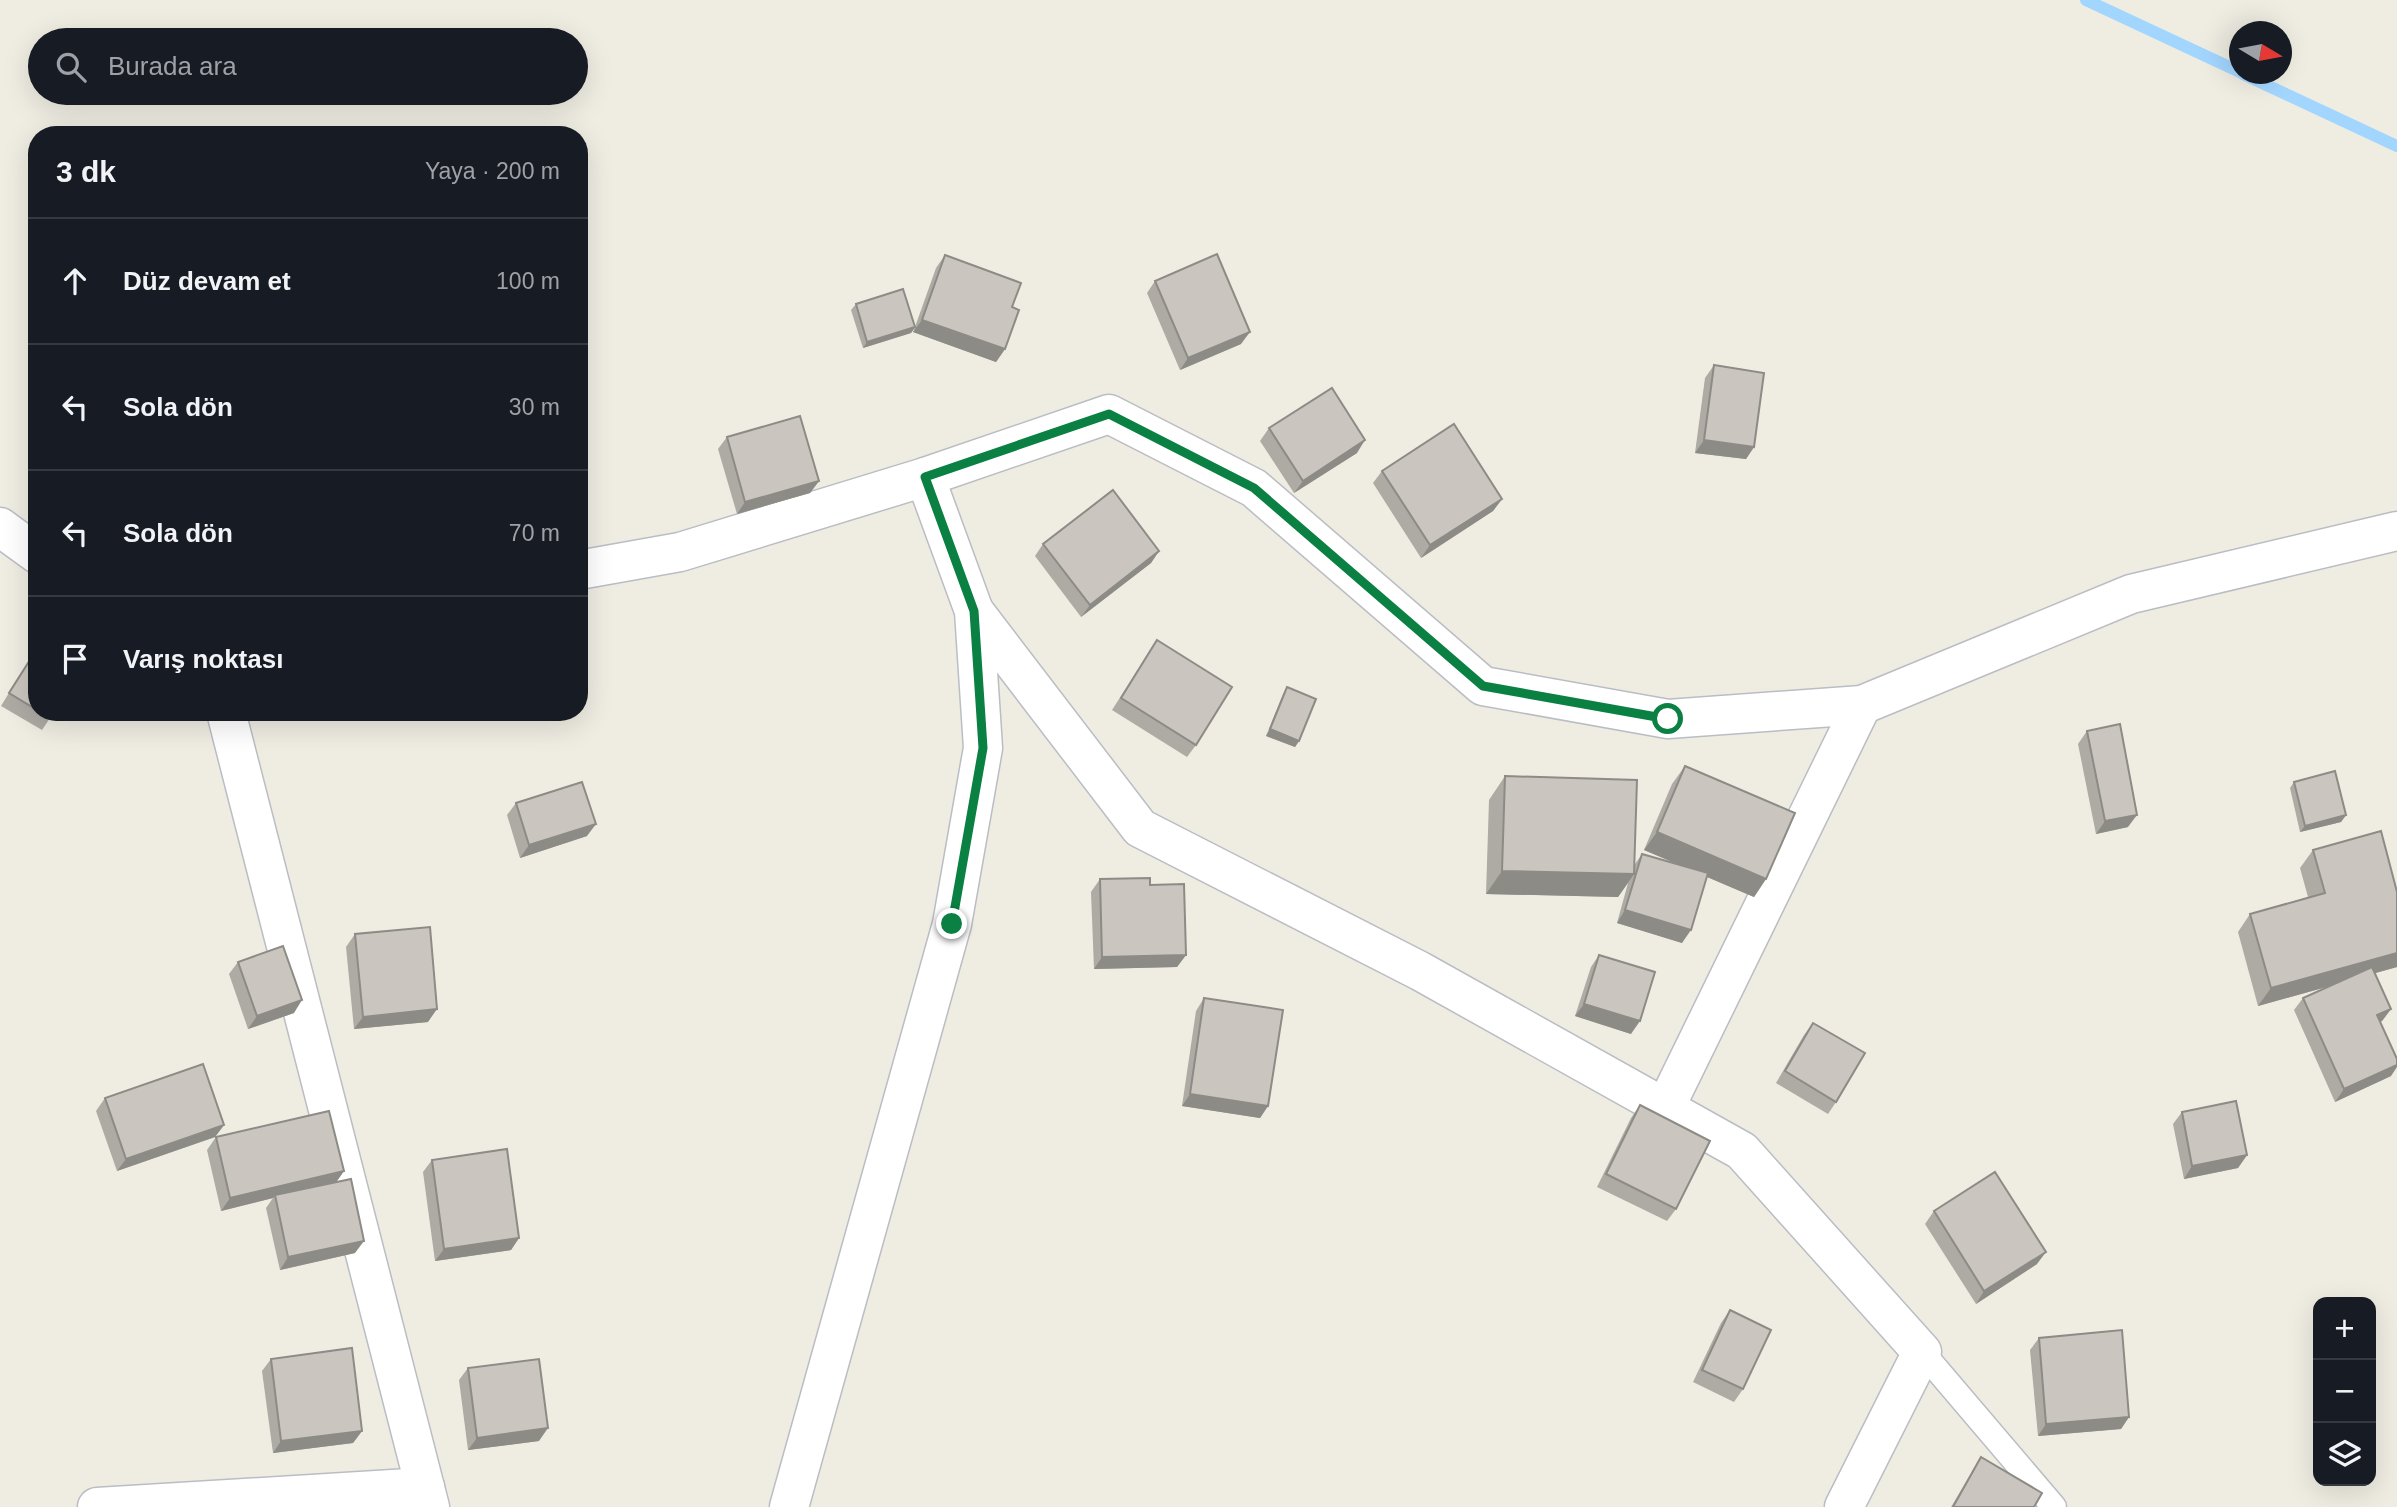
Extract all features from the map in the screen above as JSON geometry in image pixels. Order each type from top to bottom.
[{"type":"street","points":[[588,568],[680,552],[925,477],[1109,414],[1254,488],[1483,686],[1668,719],[1862,705],[2131,594],[2397,531]]},
{"type":"street","points":[[789,1507],[952,924],[983,748],[974,611],[925,477]]},
{"type":"street","points":[[0,527],[28,547]]},
{"type":"street","points":[[974,611],[1140,828],[1420,971],[1742,1151],[1922,1352],[1844,1507]]},
{"type":"street","points":[[1665,1108],[1862,705]]},
{"type":"street","points":[[97,1507],[427,1497],[228,721]]},
{"type":"lane","points":[[1922,1352],[2054,1507]]},
{"type":"building","points":[[1217,254],[1250,332],[1188,358],[1155,281]]},
{"type":"building","points":[[945,255],[1021,283],[1012,307],[1019,310],[1005,349],[922,320]]},
{"type":"building","points":[[903,289],[915,327],[867,342],[856,304]]},
{"type":"building","points":[[1714,365],[1764,373],[1754,447],[1704,440]]},
{"type":"building","points":[[1332,388],[1365,440],[1303,481],[1269,428]]},
{"type":"building","points":[[800,416],[819,481],[745,502],[727,437]]},
{"type":"building","points":[[1454,424],[1502,499],[1430,545],[1382,471]]},
{"type":"building","points":[[1113,490],[1159,551],[1090,605],[1043,544]]},
{"type":"building","points":[[1157,640],[1232,687],[1196,745],[1121,698]]},
{"type":"building","points":[[28,663],[28,705],[9,693]]},
{"type":"building","points":[[1287,687],[1316,699],[1299,741],[1270,729]]},
{"type":"building","points":[[2120,724],[2137,815],[2105,821],[2087,731]]},
{"type":"building","points":[[1685,766],[1795,813],[1766,879],[1657,832]]},
{"type":"building","points":[[2335,771],[2346,815],[2305,826],[2294,782]]},
{"type":"building","points":[[1505,776],[1637,780],[1634,874],[1502,871]]},
{"type":"building","points":[[582,782],[596,824],[529,845],[516,803]]},
{"type":"building","points":[[2381,831],[2397,892],[2397,953],[2271,988],[2250,914],[2325,893],[2313,850]]},
{"type":"building","points":[[1642,854],[1708,873],[1691,930],[1625,910]]},
{"type":"building","points":[[1150,878],[1150,885],[1184,884],[1186,955],[1102,957],[1100,879]]},
{"type":"building","points":[[430,927],[437,1009],[363,1017],[355,934]]},
{"type":"building","points":[[283,946],[302,1000],[257,1016],[238,962]]},
{"type":"building","points":[[1599,955],[1655,972],[1640,1021],[1584,1004]]},
{"type":"building","points":[[2372,967],[2391,1009],[2377,1015],[2397,1059],[2397,1065],[2344,1089],[2303,998]]},
{"type":"building","points":[[1204,998],[1283,1010],[1268,1106],[1190,1094]]},
{"type":"building","points":[[1813,1023],[1865,1053],[1836,1102],[1785,1071]]},
{"type":"building","points":[[203,1064],[224,1125],[126,1159],[105,1098]]},
{"type":"building","points":[[2236,1101],[2247,1155],[2192,1166],[2182,1112]]},
{"type":"building","points":[[1640,1105],[1710,1141],[1676,1209],[1606,1174]]},
{"type":"building","points":[[329,1111],[344,1171],[230,1198],[216,1137]]},
{"type":"building","points":[[507,1149],[519,1238],[444,1249],[432,1160]]},
{"type":"building","points":[[1995,1172],[2046,1252],[1984,1291],[1934,1211]]},
{"type":"building","points":[[351,1179],[364,1241],[288,1257],[275,1195]]},
{"type":"building","points":[[1730,1310],[1771,1330],[1743,1389],[1702,1370]]},
{"type":"building","points":[[2122,1330],[2129,1417],[2046,1424],[2039,1338]]},
{"type":"building","points":[[352,1348],[362,1431],[281,1441],[271,1359]]},
{"type":"building","points":[[539,1359],[548,1428],[477,1438],[468,1368]]},
{"type":"building","points":[[1981,1457],[2042,1493],[2034,1507],[1953,1507]]},
{"type":"waterway","points":[[2086,0],[2229,67]]},
{"type":"waterway","points":[[2264,84],[2397,146]]},
{"type":"route","points":[[952,924],[983,748],[974,611],[925,477],[1109,414],[1254,488],[1483,686],[1668,719]]}]
